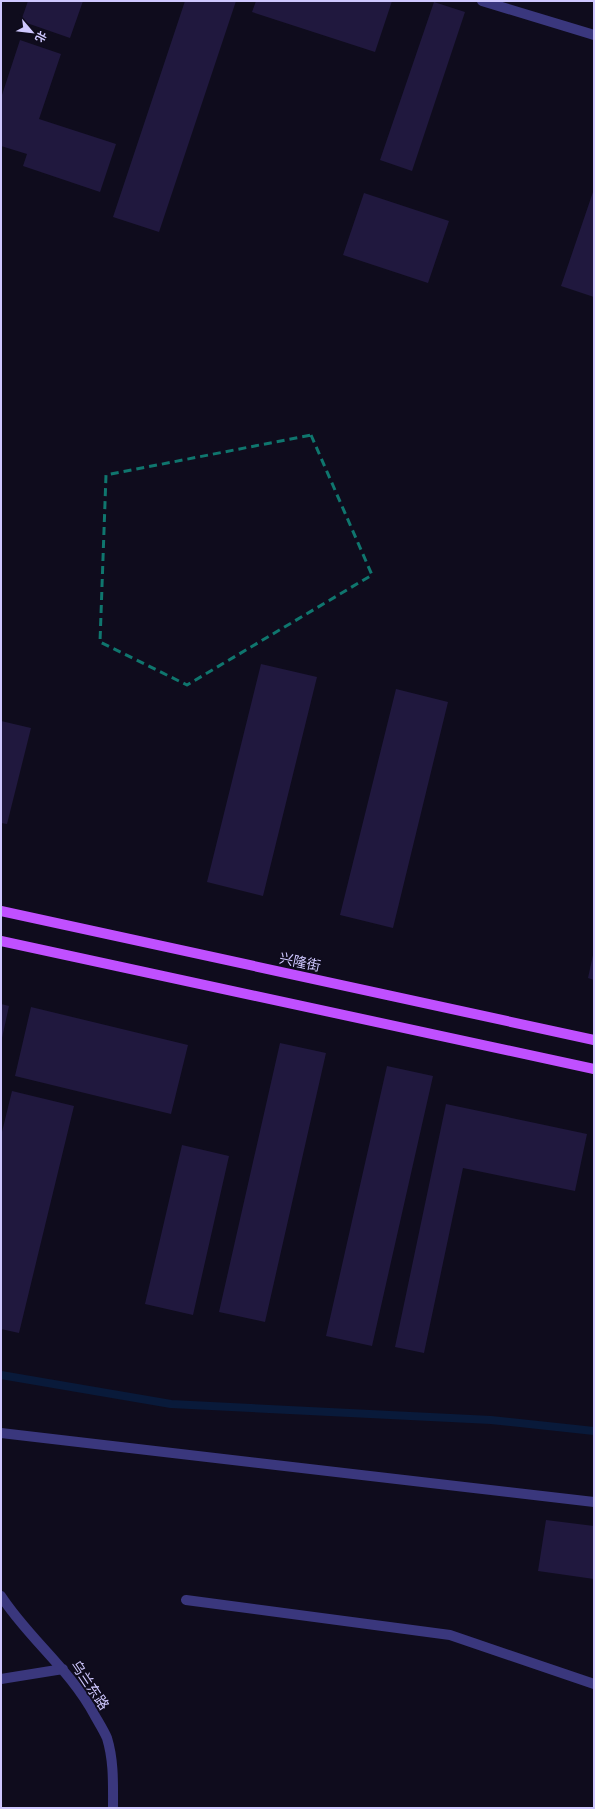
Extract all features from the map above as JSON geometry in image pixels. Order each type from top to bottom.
[{"type":"main road","name":"兴隆街","points":[[1,911],[594,1040]]},
{"type":"main road","points":[[1,941],[594,1069]]},
{"type":"street","points":[[482,1],[594,35]]},
{"type":"street","points":[[1,1433],[594,1502]]},
{"type":"street","name":"乌兰东路","points":[[1,1596],[12,1612],[63,1669],[88,1702],[106,1737],[113,1769],[113,1808]]},
{"type":"street","points":[[186,1600],[450,1635],[594,1684]]},
{"type":"street","points":[[1,1679],[63,1669]]},
{"type":"highlighted area","points":[[311,435],[372,575],[187,685],[100,642],[106,475]]},
{"type":"building","points":[[28,1],[83,1],[70,38],[21,21]]},
{"type":"building","points":[[185,1],[236,1],[159,232],[113,217]]},
{"type":"building","points":[[256,1],[392,1],[375,52],[252,12]]},
{"type":"building","points":[[434,2],[465,12],[412,171],[380,160]]},
{"type":"building","points":[[20,40],[61,54],[39,119],[116,144],[100,192],[23,166],[27,154],[1,146],[1,98]]},
{"type":"building","points":[[594,189],[594,297],[561,286]]},
{"type":"building","points":[[364,193],[449,221],[428,283],[343,255]]},
{"type":"building","points":[[261,664],[317,677],[263,896],[207,882]]},
{"type":"building","points":[[396,689],[448,702],[393,928],[340,915]]},
{"type":"building","points":[[1,721],[31,728],[7,824],[1,823]]},
{"type":"building","points":[[594,955],[594,980],[588,978]]},
{"type":"building","points":[[1,1004],[9,1006],[2,1038],[1,1038]]},
{"type":"building","points":[[31,1007],[188,1045],[171,1114],[15,1076]]},
{"type":"building","points":[[280,1043],[326,1053],[265,1322],[219,1312]]},
{"type":"building","points":[[387,1066],[433,1076],[372,1346],[326,1336]]},
{"type":"building","points":[[12,1091],[74,1106],[19,1333],[1,1329],[1,1136]]},
{"type":"building","points":[[446,1104],[587,1134],[575,1191],[463,1168],[424,1353],[395,1347]]},
{"type":"building","points":[[182,1145],[229,1156],[193,1315],[145,1304]]},
{"type":"building","points":[[546,1520],[594,1526],[594,1579],[538,1571]]},
{"type":"waterway","points":[[1,1375],[171,1404],[491,1420],[594,1431]]}]
